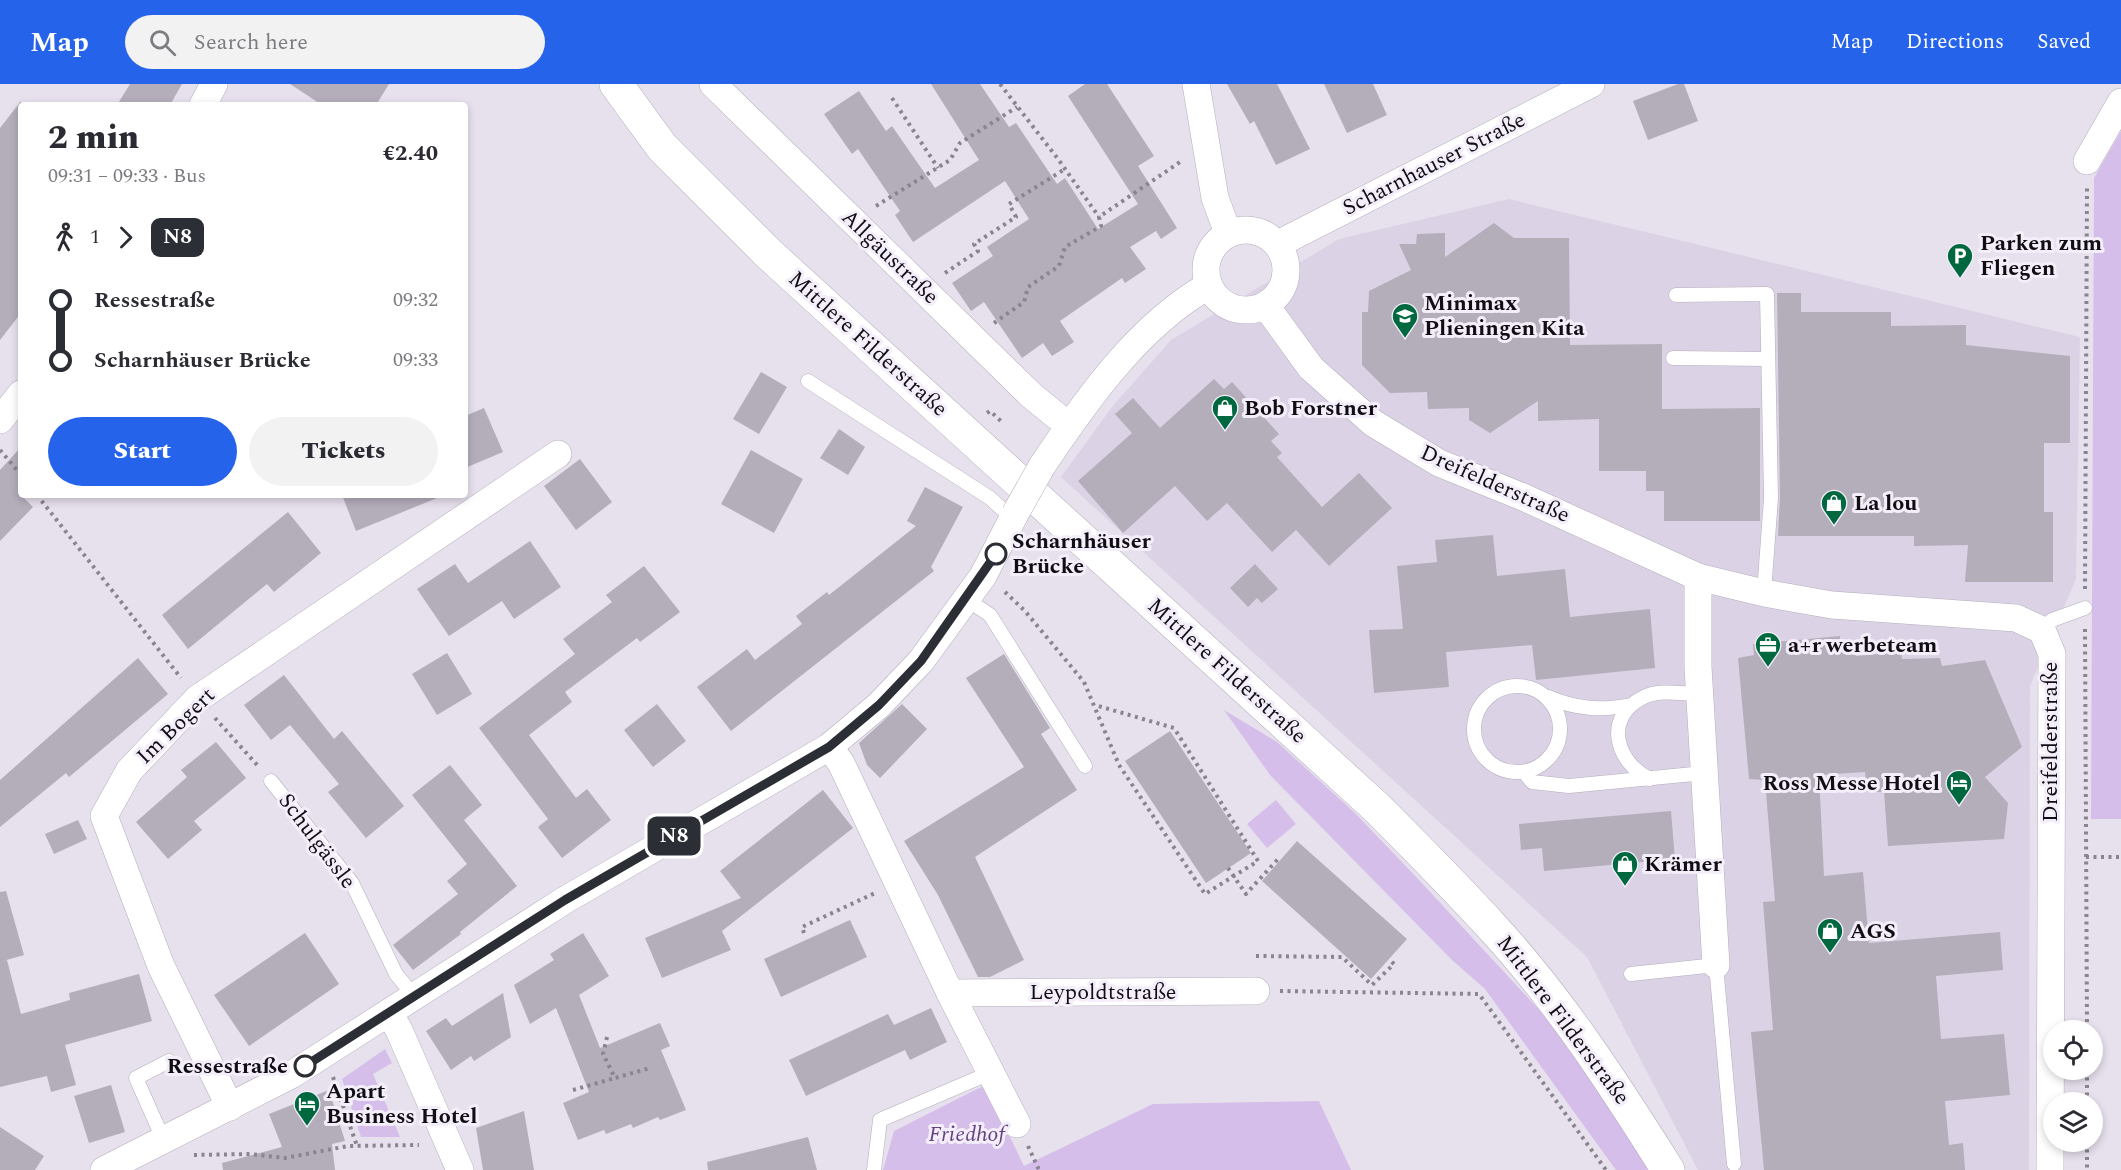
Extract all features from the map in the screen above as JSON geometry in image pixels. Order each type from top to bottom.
[{"type":"main road","name":"Mittlere Filderstraße","points":[[616,84],[662,147],[769,254],[1368,799],[1428,860],[1495,930],[1561,1010],[1621,1094],[1668,1170]]},
{"type":"street","points":[[205,102],[214,84]]},
{"type":"street","name":"Allgäustraße","points":[[714,84],[1032,396],[1069,426]]},
{"type":"street","points":[[1196,84],[1215,198],[1228,232]]},
{"type":"street","name":"Scharnhauser Straße","points":[[1278,244],[1591,84]]},
{"type":"street","points":[[2087,161],[2121,102]]},
{"type":"street","points":[[1246,229],[1264,233],[1278,244],[1286,260],[1286,278],[1279,294],[1266,306],[1244,310],[1222,303],[1208,286],[1205,266],[1212,246],[1228,232],[1246,229]]},
{"type":"street","points":[[104,1170],[174,1148],[230,1107],[325,1054],[565,900],[829,747],[879,705],[921,661],[983,576],[1042,466],[1114,367],[1180,303],[1208,286]]},
{"type":"street","name":"Dreifelderstraße","points":[[1266,306],[1311,368],[1358,413],[1373,423],[1439,463],[1534,501],[1698,577],[1764,593],[1832,605],[2016,618],[2042,630],[2052,654],[2050,1170]]},
{"type":"street","points":[[0,420],[18,397]]},
{"type":"street","name":"Im Bogert","points":[[230,1107],[161,966],[104,816],[129,771],[197,699],[558,454]]},
{"type":"street","points":[[1698,577],[1699,694],[1716,965]]},
{"type":"street","points":[[829,747],[841,763],[950,993],[1017,1124]]},
{"type":"street","name":"Leypoldtstraße","points":[[950,993],[1256,991]]},
{"type":"street","points":[[389,1013],[399,1030],[460,1170]]},
{"type":"lane","points":[[1676,295],[1767,294],[1771,498],[1764,593]]},
{"type":"lane","points":[[1673,358],[1768,359]]},
{"type":"lane","points":[[808,381],[990,498],[1014,517]]},
{"type":"lane","points":[[966,599],[990,615],[1085,766]]},
{"type":"lane","points":[[2042,630],[2052,620],[2085,608]]},
{"type":"lane","points":[[1547,697],[1559,718],[1558,742],[1545,763],[1524,772],[1514,772],[1498,768],[1485,758],[1476,744],[1475,719],[1487,698],[1508,686],[1525,686],[1575,707],[1593,709],[1631,705],[1653,694],[1699,694]]},
{"type":"lane","points":[[1631,705],[1622,719],[1618,743],[1629,765],[1650,779]]},
{"type":"lane","points":[[1524,772],[1532,782],[1569,786],[1704,773]]},
{"type":"lane","name":"Schulgässle","points":[[271,781],[352,883],[396,974],[414,996]]},
{"type":"lane","points":[[1631,974],[1716,965],[1734,1164]]},
{"type":"lane","points":[[169,1061],[136,1078],[174,1148]]},
{"type":"lane","points":[[874,1170],[880,1120],[990,1073]]},
{"type":"path","points":[[973,337],[1024,302],[1028,287],[1059,266],[1065,248],[1101,226],[1099,217],[1065,169],[1000,84]]},
{"type":"path","points":[[892,98],[938,168]]},
{"type":"path","points":[[852,220],[950,160],[960,143],[1017,107]]},
{"type":"path","points":[[1099,217],[1206,144]]},
{"type":"path","points":[[922,288],[978,252],[974,244],[1016,217],[1009,204],[1065,169]]},
{"type":"path","points":[[0,450],[18,471]]},
{"type":"path","points":[[39,498],[197,699],[271,781]]},
{"type":"path","points":[[983,576],[998,585],[1025,611],[1084,682],[1119,765],[1205,894],[1236,877],[1258,861],[1174,728],[1095,705]]},
{"type":"path","points":[[2086,857],[2121,857]]},
{"type":"path","points":[[1228,868],[1246,894],[1278,859],[1279,861]]},
{"type":"path","points":[[804,933],[802,927],[898,882]]},
{"type":"path","points":[[1256,956],[1342,957],[1372,985],[1394,964],[1389,958]]},
{"type":"path","points":[[1256,991],[1479,994],[1606,1170]]},
{"type":"path","points":[[607,1037],[603,1054],[615,1078]]},
{"type":"path","points":[[325,1054],[357,1146]]},
{"type":"path","points":[[573,1090],[650,1068]]},
{"type":"path","points":[[174,1148],[285,1158],[357,1146],[450,1145]]},
{"type":"path","points":[[2087,1152],[2087,1170]]},
{"type":"shaded area","points":[[1509,199],[2080,337],[2076,579],[2030,686],[2029,1170],[1698,1170],[1587,957],[1061,477],[1112,407],[1171,340],[1339,239]]},
{"type":"green space","points":[[2121,131],[2121,819],[2091,819],[2094,178]]},
{"type":"green space","points":[[1224,710],[1277,742],[1355,813],[1419,880],[1543,1014],[1611,1099],[1653,1170],[1616,1170],[1485,989],[1452,960],[1270,775]]},
{"type":"green space","points":[[1276,800],[1296,824],[1267,848],[1247,824]]},
{"type":"green space","points":[[385,1049],[392,1063],[373,1074],[400,1137],[361,1137],[342,1079]]},
{"type":"green space","name":"Friedhof","points":[[985,1085],[1024,1166],[1153,1104],[1319,1101],[1351,1170],[883,1170],[894,1131]]},
{"type":"building","points":[[130,84],[182,84],[172,102],[119,102]]},
{"type":"building","points":[[290,84],[389,84],[378,102],[317,102]]},
{"type":"building","points":[[931,84],[980,84],[1009,127],[1016,123],[1057,184],[1065,178],[1098,229],[1138,204],[1068,96],[1085,84],[1107,84],[1154,156],[1138,166],[1177,228],[1161,239],[1156,231],[1130,247],[1146,269],[1125,283],[1122,278],[1060,321],[1074,342],[1052,356],[1043,343],[1022,358],[984,302],[971,311],[952,283],[993,256],[987,247],[1029,219],[1005,181],[913,242],[895,215],[900,211],[858,149],[852,154],[824,114],[859,91],[886,131],[892,126],[935,188],[979,160]]},
{"type":"building","points":[[1227,84],[1277,84],[1310,149],[1276,165],[1254,121],[1250,124]]},
{"type":"building","points":[[1324,84],[1373,84],[1387,115],[1347,133]]},
{"type":"building","points":[[1678,84],[1684,84],[1698,121],[1648,140],[1633,101]]},
{"type":"building","points":[[18,105],[18,317],[0,340],[0,128]]},
{"type":"building","points":[[1494,223],[1514,238],[1569,238],[1570,345],[1662,344],[1662,409],[1760,408],[1760,521],[1664,521],[1664,491],[1646,491],[1646,471],[1599,471],[1599,419],[1538,421],[1538,401],[1490,433],[1469,420],[1469,408],[1428,409],[1427,392],[1390,393],[1362,365],[1362,312],[1368,312],[1369,291],[1411,270],[1399,244],[1416,244],[1417,234],[1445,233],[1445,257]]},
{"type":"building","points":[[1777,293],[1801,293],[1801,312],[1891,312],[1891,326],[1966,325],[1966,345],[2070,356],[2070,443],[2044,443],[2044,512],[2053,512],[2053,582],[1965,582],[1968,545],[1914,546],[1914,536],[1778,536],[1780,498]]},
{"type":"building","points":[[761,372],[787,387],[759,434],[733,419]]},
{"type":"building","points":[[1214,379],[1224,389],[1232,382],[1279,434],[1271,441],[1282,453],[1277,457],[1322,507],[1359,473],[1392,508],[1329,566],[1296,530],[1272,552],[1227,503],[1207,521],[1175,486],[1123,533],[1078,481],[1132,433],[1115,414],[1133,398],[1160,428]]},
{"type":"building","points":[[484,408],[503,452],[468,467],[468,415]]},
{"type":"building","points":[[839,429],[865,447],[848,475],[820,458]]},
{"type":"building","points":[[18,450],[18,498],[24,498],[33,507],[0,541],[0,470]]},
{"type":"building","points":[[751,450],[803,479],[774,533],[721,504]]},
{"type":"building","points":[[580,459],[612,502],[576,530],[544,486]]},
{"type":"building","points":[[925,487],[963,507],[931,567],[934,571],[731,731],[697,687],[747,649],[755,660],[802,624],[796,616],[827,592],[829,595],[916,526],[907,521]]},
{"type":"building","points":[[343,498],[437,498],[356,531]]},
{"type":"building","points":[[288,512],[321,553],[274,592],[267,584],[188,649],[162,615]]},
{"type":"building","points":[[1493,535],[1497,576],[1565,569],[1570,617],[1650,609],[1655,668],[1536,680],[1532,645],[1446,652],[1449,687],[1374,693],[1369,630],[1403,629],[1397,566],[1437,562],[1435,540]]},
{"type":"building","points":[[530,541],[561,587],[514,619],[502,601],[449,636],[417,589],[455,564],[468,583]]},
{"type":"building","points":[[1255,564],[1278,589],[1262,603],[1257,598],[1248,607],[1230,588]]},
{"type":"building","points":[[644,566],[680,612],[640,642],[637,638],[565,692],[572,702],[529,735],[576,798],[587,789],[611,820],[562,858],[538,827],[548,819],[479,728],[575,654],[563,639],[612,602],[606,595]]},
{"type":"building","points":[[1840,636],[1840,648],[1853,647],[1856,656],[1901,652],[1902,659],[1940,658],[1942,666],[1985,660],[2022,747],[1985,777],[2008,803],[2004,839],[1888,846],[1884,792],[1867,792],[1865,772],[1819,775],[1824,876],[1863,872],[1869,943],[2000,932],[2003,970],[1936,976],[1941,1039],[2004,1034],[2010,1095],[1945,1101],[1949,1145],[1963,1143],[1965,1170],[1764,1170],[1751,1032],[1773,1030],[1763,902],[1775,901],[1765,780],[1749,779],[1738,658],[1754,655],[1753,644]]},
{"type":"building","points":[[447,653],[472,694],[437,715],[412,674]]},
{"type":"building","points":[[1004,654],[1050,728],[1041,734],[1077,790],[975,857],[1024,960],[990,977],[978,977],[938,895],[904,841],[1024,767],[966,678]]},
{"type":"building","points":[[138,658],[168,694],[69,777],[66,773],[0,827],[0,780]]},
{"type":"building","points":[[284,675],[334,739],[342,731],[404,806],[366,838],[328,792],[339,784],[290,725],[271,740],[244,705]]},
{"type":"building","points":[[657,704],[686,741],[653,767],[624,730]]},
{"type":"building","points":[[902,704],[927,729],[880,778],[867,765],[859,743]]},
{"type":"building","points":[[1170,731],[1251,853],[1206,883],[1125,761]]},
{"type":"building","points":[[216,742],[246,778],[194,821],[202,830],[168,859],[136,822],[187,777],[181,770]]},
{"type":"building","points":[[450,765],[482,805],[464,820],[517,886],[460,932],[461,934],[413,970],[393,945],[458,894],[447,881],[467,864],[412,795]]},
{"type":"building","points":[[823,790],[853,828],[722,931],[731,950],[662,978],[645,938],[741,898],[720,871]]},
{"type":"building","points":[[1671,811],[1675,859],[1544,871],[1542,848],[1521,850],[1519,824]]},
{"type":"building","points":[[78,820],[87,839],[54,854],[45,834]]},
{"type":"building","points":[[1297,841],[1407,939],[1371,979],[1262,881]]},
{"type":"building","points":[[6,891],[24,955],[3,961],[7,960],[21,1014],[70,1000],[69,993],[139,974],[152,1021],[65,1045],[76,1085],[51,1092],[47,1076],[0,1087],[0,892]]},
{"type":"building","points":[[850,920],[867,957],[781,997],[764,959]]},
{"type":"building","points":[[305,933],[339,984],[249,1046],[214,995]]},
{"type":"building","points":[[583,933],[609,976],[579,995],[600,1048],[660,1023],[670,1046],[661,1050],[686,1110],[660,1120],[658,1117],[633,1128],[631,1124],[606,1134],[604,1130],[578,1140],[563,1103],[589,1092],[556,1008],[530,1024],[514,985],[554,960],[550,954]]},
{"type":"building","points":[[503,993],[511,1037],[474,1061],[471,1056],[451,1070],[426,1031],[446,1018],[452,1026]]},
{"type":"building","points":[[931,1008],[947,1042],[910,1060],[905,1050],[806,1096],[789,1060],[888,1014],[894,1025]]},
{"type":"building","points":[[111,1085],[125,1132],[89,1143],[74,1096]]},
{"type":"building","name":"Apart Business Hotel","points":[[329,1090],[345,1141],[332,1144],[335,1170],[223,1170],[222,1163],[282,1147],[269,1114]]},
{"type":"building","points":[[524,1111],[534,1170],[483,1170],[476,1128]]},
{"type":"building","points":[[0,1127],[44,1156],[35,1170],[0,1170]]},
{"type":"building","points":[[808,1137],[817,1170],[708,1170],[707,1162]]},
{"type":"bus line","name":"N8","points":[[305,1066],[565,900],[829,747],[879,705],[921,661],[983,576],[996,554]]},
{"type":"place","name":"Parken zum Fliegen","points":[[1960,279]]},
{"type":"place","name":"Minimax Plieningen Kita","points":[[1405,339]]},
{"type":"place","name":"Bob Forstner","points":[[1225,431]]},
{"type":"place","name":"La lou","points":[[1834,526]]},
{"type":"place","name":"Scharnhäuser Brücke","points":[[996,554]]},
{"type":"place","name":"a+r werbeteam","points":[[1768,668]]},
{"type":"place","name":"Ross Messe Hotel","points":[[1959,806]]},
{"type":"place","name":"Krämer","points":[[1625,887]]},
{"type":"place","name":"AGS","points":[[1830,954]]},
{"type":"place","name":"Ressestraße","points":[[305,1066]]},
{"type":"place","name":"Apart Business Hotel","points":[[307,1127]]}]
